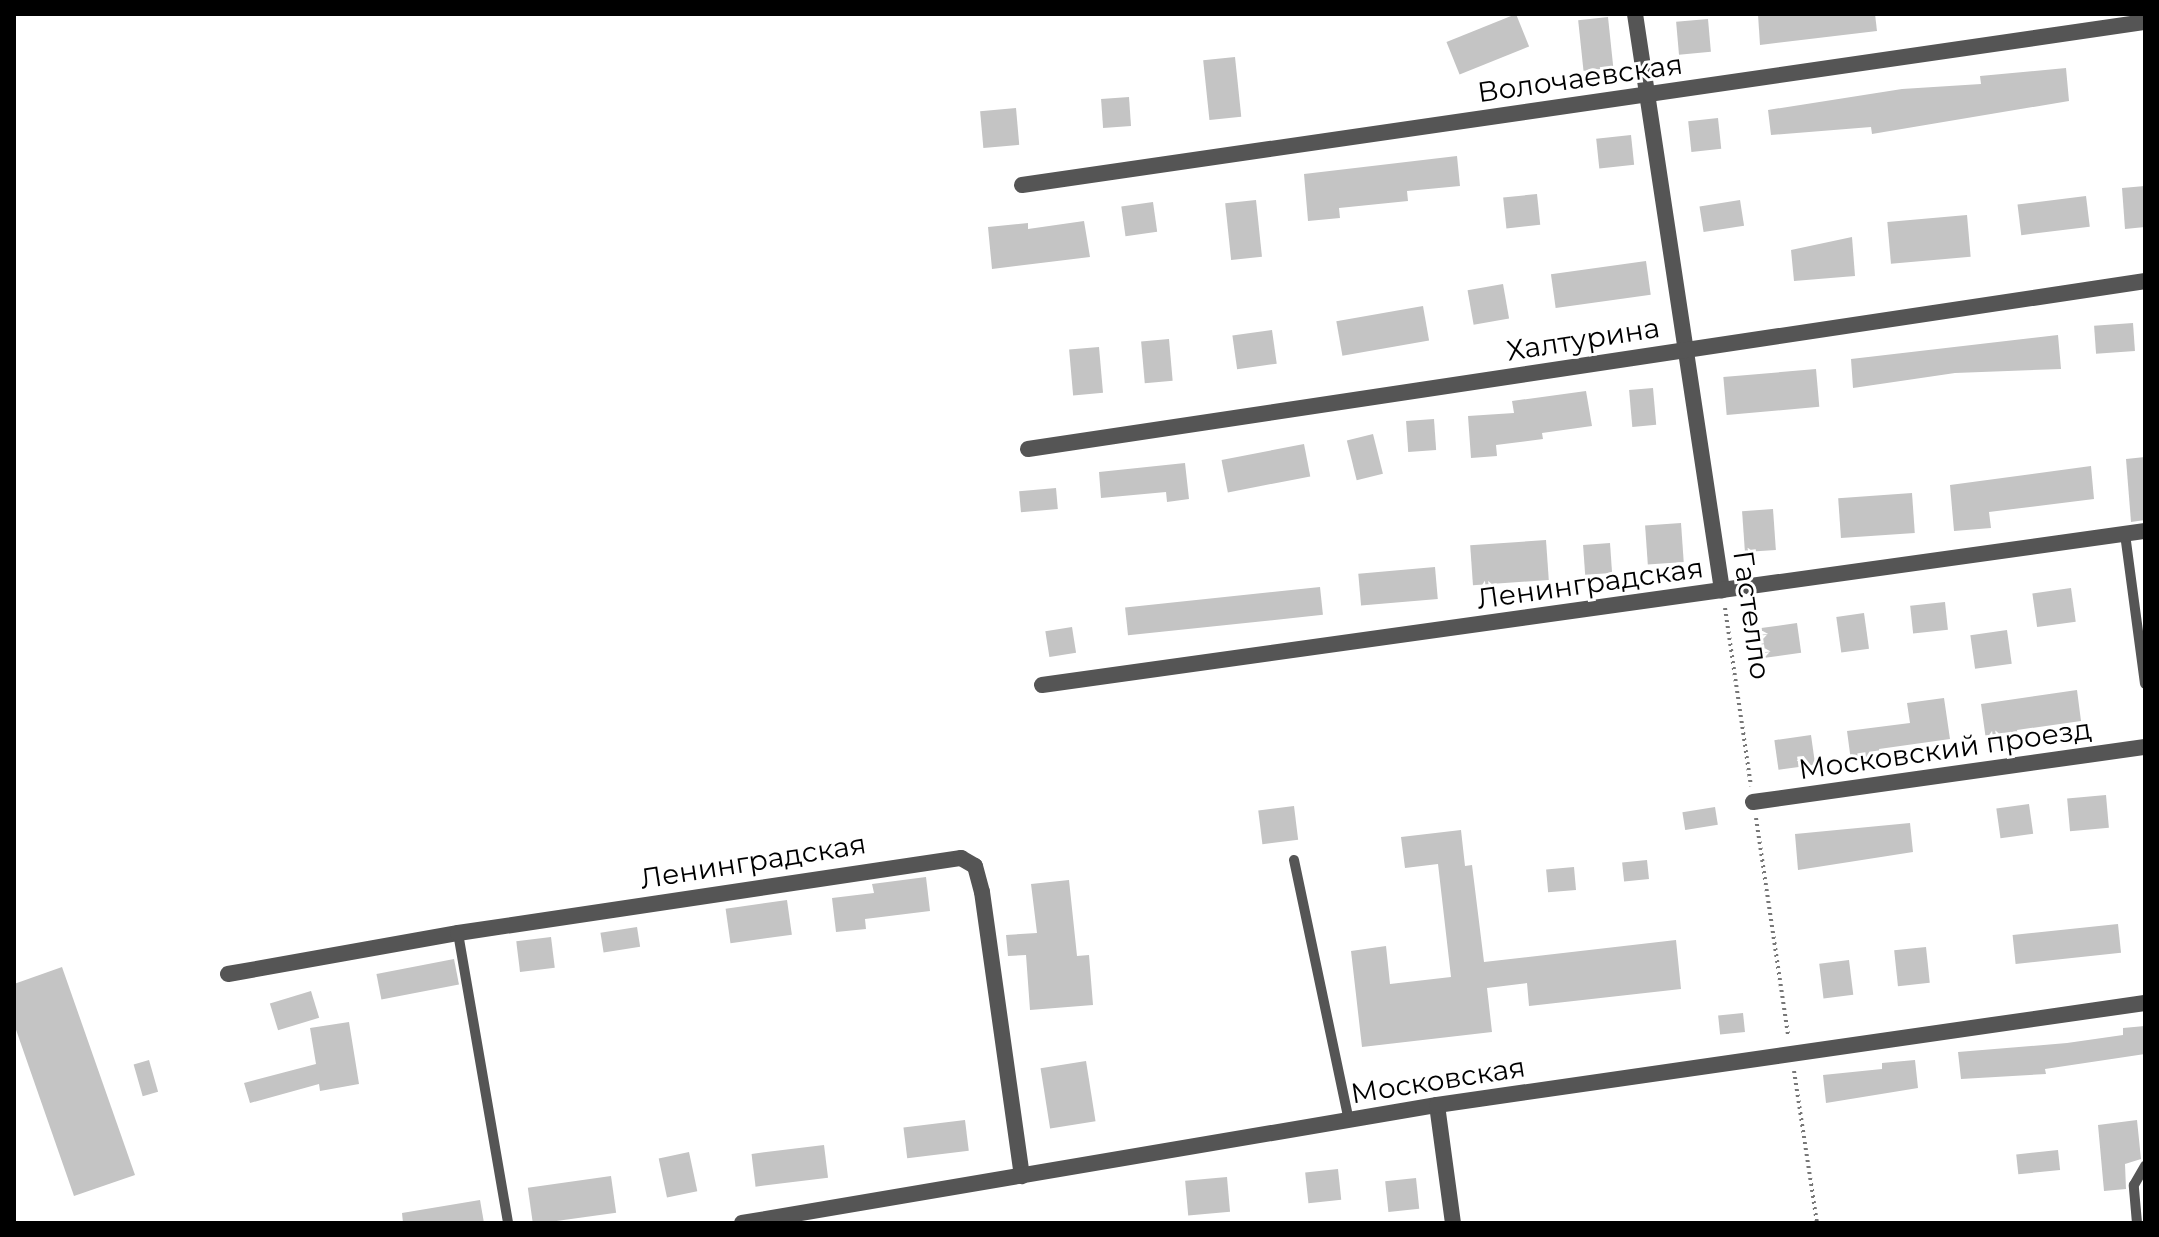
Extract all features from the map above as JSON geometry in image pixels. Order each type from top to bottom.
[{"type":"street","name":"Гастелло","points":[[1635,14],[1722,590]]},
{"type":"street","name":"Волочаевская","points":[[1022,185],[2145,22]]},
{"type":"street","name":"Халтурина","points":[[1028,449],[2145,281]]},
{"type":"street","name":"Ленинградская","points":[[1042,685],[2145,531]]},
{"type":"street","name":"Московский проезд","points":[[1753,802],[2145,747]]},
{"type":"street","name":"Ленинградская","points":[[228,974],[458,933],[961,858],[975,866],[982,892],[1022,1176]]},
{"type":"street","name":"Московская","points":[[742,1223],[1437,1105],[2145,1003]]},
{"type":"street","points":[[1437,1105],[1453,1223]]},
{"type":"lane","points":[[2125,534],[2145,684]]},
{"type":"lane","points":[[1294,860],[1349,1120]]},
{"type":"lane","points":[[458,933],[508,1223]]},
{"type":"lane","points":[[2137,1223],[2134,1185],[2145,1166]]},
{"type":"path","name":"Гастелло","points":[[1722,590],[1817,1223]]},
{"type":"building","points":[[1516,14],[1529,46],[1460,75],[1446,42]]},
{"type":"building","points":[[1758,14],[1875,14],[1877,31],[1760,45]]},
{"type":"building","points":[[1608,17],[1613,68],[1583,71],[1578,20]]},
{"type":"building","points":[[1708,19],[1711,52],[1679,55],[1676,22]]},
{"type":"building","points":[[1235,57],[1241,117],[1209,120],[1203,60]]},
{"type":"building","points":[[2066,68],[2069,101],[1872,134],[1871,127],[1771,135],[1768,110],[1902,89],[1981,84],[1980,76]]},
{"type":"building","points":[[1129,97],[1131,126],[1103,128],[1101,99]]},
{"type":"building","points":[[1016,108],[1019,145],[983,148],[980,111]]},
{"type":"building","points":[[1718,118],[1721,149],[1691,152],[1688,121]]},
{"type":"building","points":[[1631,135],[1634,165],[1599,168],[1596,139]]},
{"type":"building","points":[[1457,156],[1460,186],[1407,191],[1408,201],[1339,208],[1340,218],[1308,221],[1304,174]]},
{"type":"building","points":[[2145,186],[2145,227],[2125,229],[2122,188]]},
{"type":"building","points":[[1537,194],[1540,225],[1506,228],[1503,198]]},
{"type":"building","points":[[2086,196],[2090,227],[2021,235],[2018,204]]},
{"type":"building","points":[[1256,200],[1262,257],[1231,260],[1225,203]]},
{"type":"building","points":[[1740,200],[1744,226],[1704,232],[1700,206]]},
{"type":"building","points":[[1153,202],[1157,232],[1125,236],[1121,206]]},
{"type":"building","points":[[1967,215],[1971,257],[1891,264],[1887,222]]},
{"type":"building","points":[[1084,221],[1090,257],[992,269],[988,227],[1028,223],[1028,229]]},
{"type":"building","points":[[1852,237],[1855,276],[1794,281],[1791,250]]},
{"type":"building","points":[[1646,261],[1651,295],[1556,308],[1551,274]]},
{"type":"building","points":[[1503,284],[1509,318],[1474,325],[1468,290]]},
{"type":"building","points":[[1423,306],[1429,340],[1342,356],[1336,321]]},
{"type":"building","points":[[2133,323],[2135,351],[2096,354],[2094,326]]},
{"type":"building","points":[[1272,330],[1277,364],[1237,369],[1232,336]]},
{"type":"building","points":[[2058,335],[2061,369],[1955,373],[1853,388],[1851,359]]},
{"type":"building","points":[[1169,339],[1173,381],[1145,383],[1141,341]]},
{"type":"building","points":[[1099,347],[1103,393],[1073,395],[1069,350]]},
{"type":"building","points":[[1816,369],[1819,407],[1727,415],[1723,377]]},
{"type":"building","points":[[1653,388],[1656,425],[1632,427],[1629,390]]},
{"type":"building","points":[[1586,391],[1592,426],[1542,433],[1543,439],[1496,445],[1497,456],[1471,458],[1468,416],[1514,413],[1512,401]]},
{"type":"building","points":[[1434,419],[1436,450],[1408,452],[1406,421]]},
{"type":"building","points":[[1373,434],[1383,474],[1357,480],[1347,441]]},
{"type":"building","points":[[1304,444],[1310,476],[1228,492],[1222,460]]},
{"type":"building","points":[[2145,457],[2145,520],[2131,522],[2126,459]]},
{"type":"building","points":[[1185,463],[1189,499],[1167,502],[1166,492],[1101,498],[1099,472]]},
{"type":"building","points":[[2091,466],[2094,499],[1989,512],[1991,528],[1954,531],[1950,485]]},
{"type":"building","points":[[1056,488],[1058,509],[1021,512],[1019,491]]},
{"type":"building","points":[[1912,493],[1915,533],[1841,538],[1838,498]]},
{"type":"building","points":[[1773,509],[1776,550],[1745,552],[1742,511]]},
{"type":"building","points":[[1681,523],[1684,562],[1648,564],[1645,526]]},
{"type":"building","points":[[1546,540],[1549,580],[1473,585],[1470,545]]},
{"type":"building","points":[[1610,543],[1612,573],[1585,575],[1583,545]]},
{"type":"building","points":[[1435,567],[1438,599],[1361,606],[1358,574]]},
{"type":"building","points":[[1320,587],[1323,615],[1128,635],[1125,607]]},
{"type":"building","points":[[2071,588],[2076,622],[2037,627],[2032,593]]},
{"type":"building","points":[[1945,602],[1948,630],[1913,634],[1910,606]]},
{"type":"building","points":[[1864,613],[1869,649],[1841,653],[1836,617]]},
{"type":"building","points":[[1797,623],[1801,653],[1764,658],[1759,628]]},
{"type":"building","points":[[1072,627],[1076,653],[1049,657],[1045,631]]},
{"type":"building","points":[[2007,630],[2012,664],[1975,669],[1970,635]]},
{"type":"building","points":[[2077,690],[2081,721],[2017,730],[2018,736],[1986,740],[1981,704]]},
{"type":"building","points":[[1944,698],[1950,739],[1879,749],[1880,757],[1851,761],[1847,731],[1910,723],[1907,703]]},
{"type":"building","points":[[1811,735],[1815,765],[1779,770],[1774,740]]},
{"type":"building","points":[[2106,795],[2109,828],[2070,831],[2067,798]]},
{"type":"building","points":[[2029,804],[2033,834],[2000,838],[1996,809]]},
{"type":"building","points":[[1294,806],[1298,840],[1262,844],[1258,810]]},
{"type":"building","points":[[1715,807],[1718,825],[1685,830],[1682,812]]},
{"type":"building","points":[[1910,823],[1913,852],[1798,870],[1795,834]]},
{"type":"building","points":[[1461,830],[1465,866],[1472,865],[1484,962],[1676,940],[1681,989],[1529,1006],[1527,983],[1487,988],[1492,1032],[1362,1047],[1351,951],[1386,946],[1390,984],[1451,977],[1438,864],[1405,868],[1401,837]]},
{"type":"building","points":[[1647,860],[1649,879],[1624,882],[1622,863]]},
{"type":"building","points":[[1574,867],[1576,890],[1548,892],[1546,869]]},
{"type":"building","points":[[926,877],[930,911],[865,919],[866,929],[836,932],[832,898],[874,893],[872,884]]},
{"type":"building","points":[[1069,880],[1077,956],[1089,955],[1093,1005],[1030,1010],[1026,955],[1008,956],[1006,935],[1037,933],[1031,884]]},
{"type":"building","points":[[787,900],[792,935],[730,943],[726,909]]},
{"type":"building","points":[[2118,924],[2121,953],[2016,964],[2013,935]]},
{"type":"building","points":[[637,927],[640,947],[604,953],[600,933]]},
{"type":"building","points":[[551,937],[555,968],[520,972],[516,941]]},
{"type":"building","points":[[1926,947],[1930,983],[1898,986],[1894,950]]},
{"type":"building","points":[[454,959],[459,985],[381,1000],[376,974]]},
{"type":"building","points":[[1849,960],[1853,995],[1823,998],[1819,964]]},
{"type":"building","points":[[62,967],[135,1175],[74,1196],[14,1024],[14,984]]},
{"type":"building","points":[[311,991],[319,1018],[278,1030],[270,1004]]},
{"type":"building","points":[[1743,1013],[1745,1032],[1720,1035],[1718,1016]]},
{"type":"building","points":[[349,1022],[359,1084],[320,1091],[319,1084],[250,1103],[244,1083],[316,1064],[310,1028]]},
{"type":"building","points":[[2145,1026],[2145,1054],[2045,1069],[2046,1074],[1961,1079],[1958,1052],[2067,1043],[2123,1035],[2123,1028]]},
{"type":"building","points":[[149,1060],[158,1092],[143,1096],[134,1064]]},
{"type":"building","points":[[1915,1060],[1918,1088],[1826,1103],[1823,1075],[1882,1069],[1882,1063]]},
{"type":"building","points":[[1086,1061],[1096,1121],[1050,1128],[1041,1068]]},
{"type":"building","points":[[965,1120],[969,1151],[907,1158],[903,1128]]},
{"type":"building","points":[[2137,1120],[2141,1159],[2125,1164],[2126,1189],[2104,1191],[2098,1125]]},
{"type":"building","points":[[824,1145],[828,1178],[756,1187],[752,1154]]},
{"type":"building","points":[[2058,1150],[2060,1170],[2018,1174],[2016,1154]]},
{"type":"building","points":[[689,1152],[697,1191],[667,1198],[659,1158]]},
{"type":"building","points":[[1338,1169],[1341,1200],[1308,1203],[1305,1172]]},
{"type":"building","points":[[611,1176],[616,1213],[533,1223],[528,1188]]},
{"type":"building","points":[[1227,1177],[1230,1212],[1188,1216],[1185,1181]]},
{"type":"building","points":[[1416,1178],[1419,1209],[1388,1212],[1385,1181]]},
{"type":"building","points":[[480,1200],[484,1223],[403,1223],[402,1213]]}]
